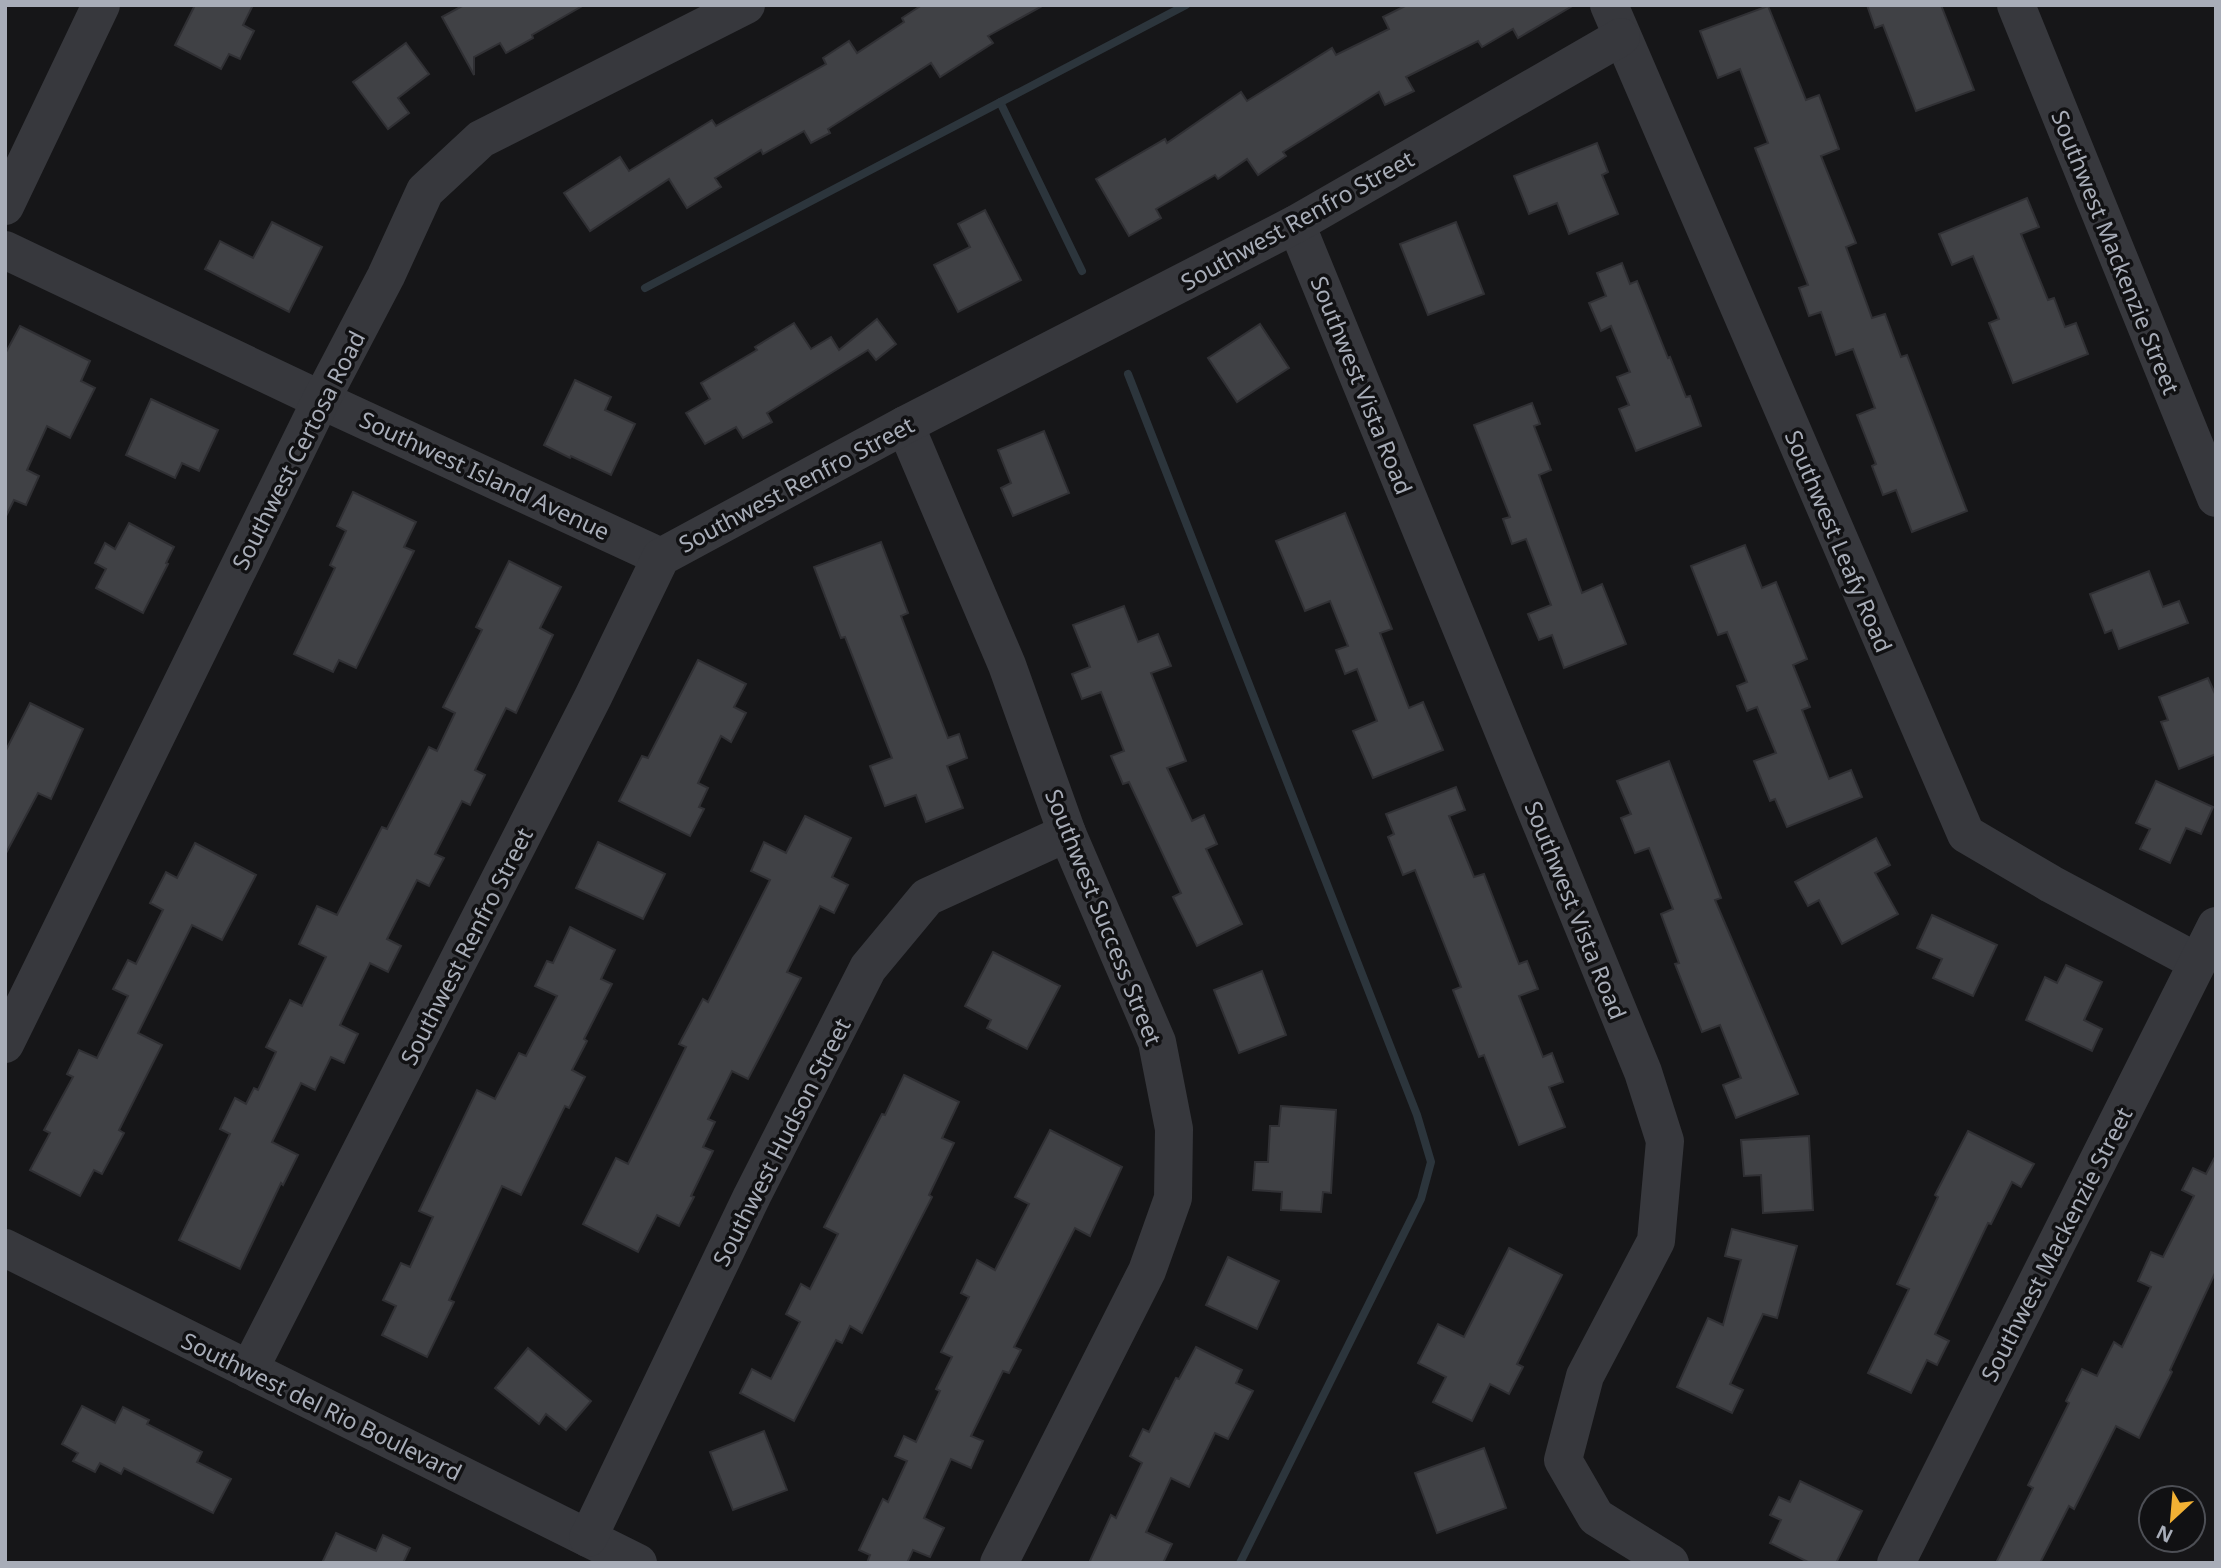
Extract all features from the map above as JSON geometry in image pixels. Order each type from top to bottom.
[{"type":"street","points":[[5,206],[102,5]]},
{"type":"street","name":"Southwest Certosa Road","points":[[5,1044],[321,400],[386,276],[425,191],[481,139],[746,5]]},
{"type":"street","name":"Southwest Mackenzie Street","points":[[2016,5],[2216,498]]},
{"type":"street","name":"Southwest Renfro Street","points":[[248,1370],[593,697],[661,557],[905,425],[1296,224],[1615,21]]},
{"type":"street","name":"Southwest Leafy Road","points":[[1615,21],[1966,834],[2051,884],[2197,962]]},
{"type":"street","name":"Southwest Vista Road","points":[[1296,224],[1643,1072],[1665,1141],[1656,1241],[1585,1376],[1563,1460],[1596,1517],[1670,1563]]},
{"type":"street","name":"Southwest Island Avenue","points":[[5,250],[661,557]]},
{"type":"street","name":"Southwest Success Street","points":[[905,425],[1007,665],[1067,833],[1157,1042],[1174,1129],[1173,1198],[1147,1271],[999,1563]]},
{"type":"street","name":"Southwest Hudson Street","points":[[588,1538],[752,1196],[869,968],[927,897],[1067,833]]},
{"type":"street","name":"Southwest Mackenzie Street","points":[[1896,1563],[2216,926]]},
{"type":"street","name":"Southwest del Rio Boulevard","points":[[5,1248],[639,1563]]},
{"type":"building","points":[[195,5],[253,5],[243,25],[254,31],[240,59],[229,54],[221,69],[175,45]]},
{"type":"building","points":[[464,5],[584,5],[506,53],[500,43],[474,57],[474,75],[442,17]]},
{"type":"building","points":[[922,5],[1044,5],[988,36],[993,43],[940,77],[931,63],[828,129],[830,133],[811,143],[804,131],[763,154],[761,150],[715,178],[721,187],[687,208],[669,179],[590,231],[564,193],[620,157],[629,171],[712,120],[716,126],[826,64],[823,58],[849,41],[857,53],[904,22],[902,18]]},
{"type":"building","points":[[1407,5],[1574,5],[1518,38],[1513,29],[1482,47],[1478,41],[1406,77],[1414,91],[1385,105],[1379,92],[1283,152],[1286,156],[1258,175],[1247,159],[1218,179],[1215,175],[1156,209],[1161,218],[1129,236],[1096,179],[1165,139],[1167,143],[1241,92],[1247,101],[1332,48],[1336,55],[1389,29],[1383,17]]},
{"type":"building","points":[[1867,5],[1941,5],[1974,90],[1916,111],[1883,25],[1875,28]]},
{"type":"building","points":[[1768,6],[1806,100],[1819,95],[1839,149],[1821,156],[1856,243],[1846,247],[1872,318],[1885,314],[1901,357],[1907,355],[1967,511],[1912,532],[1896,490],[1883,495],[1872,466],[1876,464],[1857,415],[1875,408],[1853,349],[1836,355],[1821,312],[1809,316],[1799,288],[1808,285],[1755,148],[1768,143],[1740,69],[1718,78],[1700,31]]},
{"type":"building","points":[[406,43],[429,74],[398,98],[409,113],[388,129],[353,82]]},
{"type":"building","points":[[1597,143],[1608,172],[1602,175],[1618,214],[1569,234],[1557,203],[1529,214],[1514,176]]},
{"type":"building","points":[[2027,198],[2039,227],[2021,234],[2048,300],[2054,298],[2065,327],[2076,323],[2088,354],[2013,383],[1989,323],[1999,319],[1973,256],[1952,265],[1939,234]]},
{"type":"building","points":[[985,210],[1021,280],[958,312],[934,265],[970,247],[958,224]]},
{"type":"building","points":[[272,222],[322,247],[289,312],[205,269],[220,241],[253,258]]},
{"type":"building","points":[[1456,222],[1484,294],[1428,315],[1400,244]]},
{"type":"building","points":[[1622,263],[1630,284],[1637,281],[1668,358],[1670,357],[1686,397],[1690,396],[1701,426],[1636,451],[1619,409],[1629,405],[1617,377],[1630,372],[1611,326],[1601,331],[1589,303],[1606,296],[1597,273]]},
{"type":"building","points":[[877,319],[896,344],[876,360],[868,350],[767,413],[772,422],[743,438],[736,427],[705,444],[686,413],[710,399],[701,383],[757,350],[755,347],[794,323],[811,349],[831,337],[839,350]]},
{"type":"building","points":[[1260,324],[1289,368],[1237,402],[1208,358]]},
{"type":"building","points":[[20,326],[90,361],[81,381],[95,388],[70,438],[47,426],[27,470],[39,476],[26,505],[14,500],[5,518],[5,354]]},
{"type":"building","points":[[575,380],[611,397],[605,410],[635,424],[611,475],[544,445]]},
{"type":"building","points":[[151,399],[218,430],[199,471],[182,463],[175,478],[126,455]]},
{"type":"building","points":[[1532,403],[1540,424],[1534,426],[1551,470],[1539,475],[1582,593],[1602,584],[1626,644],[1564,668],[1552,635],[1539,640],[1528,614],[1551,605],[1526,539],[1512,544],[1503,519],[1510,517],[1474,425]]},
{"type":"building","points":[[1044,431],[1069,493],[1013,516],[1001,488],[1011,483],[998,450]]},
{"type":"building","points":[[353,492],[416,522],[404,547],[414,551],[356,668],[339,660],[333,672],[294,654],[335,568],[330,565],[346,531],[337,526]]},
{"type":"building","points":[[1345,513],[1392,629],[1380,633],[1409,708],[1423,702],[1443,750],[1373,778],[1353,731],[1377,721],[1357,669],[1345,674],[1336,650],[1348,646],[1330,601],[1305,611],[1276,541]]},
{"type":"building","points":[[129,523],[174,547],[143,613],[96,588],[106,569],[95,563],[105,543],[115,549]]},
{"type":"building","points":[[881,542],[908,613],[901,616],[948,738],[959,734],[967,758],[947,766],[963,808],[926,822],[916,795],[885,806],[870,766],[892,758],[845,637],[841,638],[814,567]]},
{"type":"building","points":[[1745,545],[1762,588],[1776,582],[1807,659],[1793,665],[1810,707],[1802,710],[1829,779],[1851,770],[1862,797],[1787,827],[1775,799],[1770,801],[1754,761],[1776,753],[1757,707],[1747,711],[1737,686],[1747,682],[1727,632],[1718,635],[1691,566]]},
{"type":"building","points":[[509,561],[561,587],[540,628],[553,635],[516,713],[506,708],[475,770],[485,775],[470,805],[462,801],[435,854],[444,858],[429,886],[417,880],[387,939],[401,946],[388,972],[370,963],[340,1025],[358,1034],[344,1063],[331,1057],[315,1090],[301,1083],[272,1142],[298,1155],[283,1185],[281,1183],[240,1269],[179,1240],[230,1134],[220,1129],[235,1098],[246,1104],[254,1088],[258,1090],[276,1052],[266,1047],[290,1000],[302,1006],[326,957],[299,944],[317,906],[337,915],[382,827],[387,829],[429,747],[437,751],[455,713],[443,707],[482,630],[476,627]]},
{"type":"building","points":[[2149,571],[2163,607],[2179,601],[2188,623],[2119,649],[2112,630],[2105,633],[2090,594]]},
{"type":"building","points":[[1124,606],[1138,642],[1158,634],[1171,666],[1151,673],[1186,761],[1167,768],[1192,821],[1204,815],[1217,844],[1206,849],[1242,924],[1197,946],[1173,897],[1181,893],[1129,782],[1123,784],[1111,756],[1124,751],[1101,692],[1082,699],[1072,674],[1090,667],[1073,625]]},
{"type":"building","points":[[698,660],[746,684],[734,707],[746,713],[731,742],[721,736],[698,783],[708,788],[699,807],[704,809],[690,836],[619,801],[642,756],[648,758]]},
{"type":"building","points":[[2208,678],[2216,696],[2216,754],[2179,769],[2161,722],[2168,720],[2159,697]]},
{"type":"building","points":[[30,703],[83,729],[51,799],[38,793],[5,855],[5,752]]},
{"type":"building","points":[[1669,761],[1721,898],[1715,900],[1798,1094],[1736,1118],[1723,1085],[1741,1078],[1720,1025],[1702,1032],[1675,964],[1679,963],[1661,914],[1673,909],[1649,848],[1635,853],[1621,818],[1631,814],[1617,781]]},
{"type":"building","points":[[2156,781],[2213,807],[2201,834],[2186,828],[2170,863],[2140,849],[2150,829],[2136,823]]},
{"type":"building","points":[[1456,787],[1465,810],[1449,816],[1474,877],[1484,874],[1519,964],[1527,961],[1538,989],[1519,996],[1543,1057],[1552,1053],[1563,1082],[1549,1087],[1565,1127],[1519,1145],[1484,1055],[1479,1057],[1453,990],[1461,987],[1415,870],[1403,875],[1388,837],[1394,834],[1386,814]]},
{"type":"building","points":[[805,816],[851,838],[832,877],[848,885],[834,913],[820,906],[787,972],[801,978],[748,1079],[732,1071],[708,1119],[715,1122],[703,1147],[713,1151],[679,1226],[657,1215],[638,1252],[583,1224],[616,1158],[628,1164],[686,1047],[679,1044],[703,999],[708,1002],[770,880],[751,871],[764,842],[786,853]]},
{"type":"building","points":[[1876,838],[1890,865],[1875,873],[1898,914],[1842,944],[1819,900],[1808,906],[1795,882]]},
{"type":"building","points":[[598,842],[665,874],[643,919],[576,888]]},
{"type":"building","points":[[195,843],[256,875],[222,940],[192,925],[138,1033],[162,1045],[119,1130],[124,1133],[102,1174],[94,1170],[80,1196],[30,1170],[50,1133],[44,1130],[73,1077],[67,1074],[79,1050],[97,1058],[128,996],[113,989],[128,960],[136,964],[163,910],[150,903],[166,872],[177,878]]},
{"type":"building","points":[[1932,915],[1997,945],[1973,996],[1933,978],[1942,959],[1917,948]]},
{"type":"building","points":[[570,927],[615,950],[601,979],[612,984],[584,1039],[587,1041],[572,1070],[585,1077],[569,1108],[565,1106],[521,1195],[502,1186],[449,1300],[454,1302],[427,1357],[382,1335],[396,1306],[383,1300],[401,1263],[410,1267],[433,1217],[419,1211],[477,1090],[495,1099],[519,1053],[526,1056],[557,996],[535,986],[547,961],[553,963]]},
{"type":"building","points":[[993,952],[1060,986],[1027,1049],[987,1028],[991,1020],[965,1006]]},
{"type":"building","points":[[2066,965],[2102,982],[2084,1020],[2102,1029],[2092,1051],[2026,1020],[2045,977],[2057,983]]},
{"type":"building","points":[[1262,971],[1286,1035],[1239,1053],[1214,990]]},
{"type":"building","points":[[904,1075],[959,1102],[942,1138],[954,1143],[929,1195],[932,1197],[862,1333],[850,1326],[842,1343],[836,1340],[794,1421],[740,1393],[752,1369],[771,1379],[800,1322],[786,1314],[801,1284],[810,1289],[838,1234],[824,1227]]},
{"type":"building","points":[[1281,1106],[1336,1110],[1331,1193],[1323,1192],[1321,1212],[1281,1210],[1282,1192],[1253,1190],[1255,1162],[1268,1162],[1270,1126],[1279,1126]]},
{"type":"building","points":[[1050,1130],[1122,1167],[1090,1236],[1075,1228],[1014,1347],[1021,1350],[1009,1373],[1003,1371],[971,1436],[983,1441],[971,1468],[951,1459],[924,1518],[944,1528],[930,1557],[913,1550],[907,1563],[867,1563],[870,1555],[859,1550],[883,1499],[888,1502],[907,1461],[895,1456],[904,1436],[916,1442],[940,1391],[936,1389],[952,1357],[941,1352],[969,1297],[961,1293],[977,1260],[995,1270],[1029,1204],[1015,1197]]},
{"type":"building","points":[[1968,1131],[2034,1164],[2021,1187],[2012,1182],[1991,1224],[1988,1223],[1935,1334],[1949,1341],[1937,1365],[1927,1360],[1911,1393],[1868,1373],[1909,1289],[1897,1284],[1938,1197],[1935,1195]]},
{"type":"building","points":[[1809,1136],[1813,1210],[1763,1213],[1761,1175],[1744,1176],[1741,1140]]},
{"type":"building","points":[[2216,1155],[2216,1271],[2170,1370],[2172,1372],[2139,1438],[2116,1426],[2074,1509],[2069,1506],[2040,1563],[1996,1563],[2033,1488],[2028,1485],[2069,1403],[2066,1401],[2082,1369],[2097,1376],[2114,1342],[2122,1347],[2151,1287],[2138,1281],[2151,1252],[2163,1257],[2194,1196],[2182,1190],[2193,1168],[2206,1174]]},
{"type":"building","points":[[1732,1229],[1797,1246],[1777,1318],[1763,1314],[1730,1384],[1743,1390],[1732,1413],[1677,1387],[1708,1318],[1723,1325],[1741,1260],[1725,1256]]},
{"type":"building","points":[[1509,1248],[1562,1275],[1517,1364],[1523,1367],[1509,1394],[1490,1384],[1472,1421],[1433,1402],[1446,1377],[1418,1363],[1438,1324],[1464,1337]]},
{"type":"building","points":[[1228,1257],[1279,1281],[1257,1329],[1206,1305]]},
{"type":"building","points":[[1196,1347],[1242,1370],[1236,1383],[1253,1391],[1228,1439],[1215,1433],[1189,1487],[1171,1478],[1146,1532],[1172,1544],[1163,1563],[1089,1563],[1111,1515],[1116,1518],[1142,1463],[1130,1456],[1143,1429],[1149,1432],[1176,1378],[1179,1379]]},
{"type":"building","points":[[528,1348],[591,1401],[566,1430],[546,1414],[539,1424],[495,1388]]},
{"type":"building","points":[[82,1406],[115,1423],[123,1407],[149,1420],[147,1424],[202,1452],[197,1462],[231,1479],[213,1513],[124,1468],[121,1474],[100,1463],[95,1472],[73,1461],[78,1453],[62,1444]]},
{"type":"building","points":[[764,1431],[787,1490],[733,1510],[710,1452]]},
{"type":"building","points":[[1484,1448],[1506,1508],[1437,1533],[1415,1473]]},
{"type":"building","points":[[1800,1481],[1862,1511],[1836,1563],[1810,1563],[1770,1543],[1781,1520],[1770,1515],[1779,1497],[1790,1502]]},
{"type":"building","points":[[336,1533],[376,1551],[383,1535],[410,1548],[403,1563],[322,1563]]},
{"type":"waterway","points":[[645,288],[1186,5]]},
{"type":"waterway","points":[[1000,102],[1082,271]]},
{"type":"waterway","points":[[1128,374],[1417,1115],[1431,1162],[1421,1199],[1240,1563]]}]
